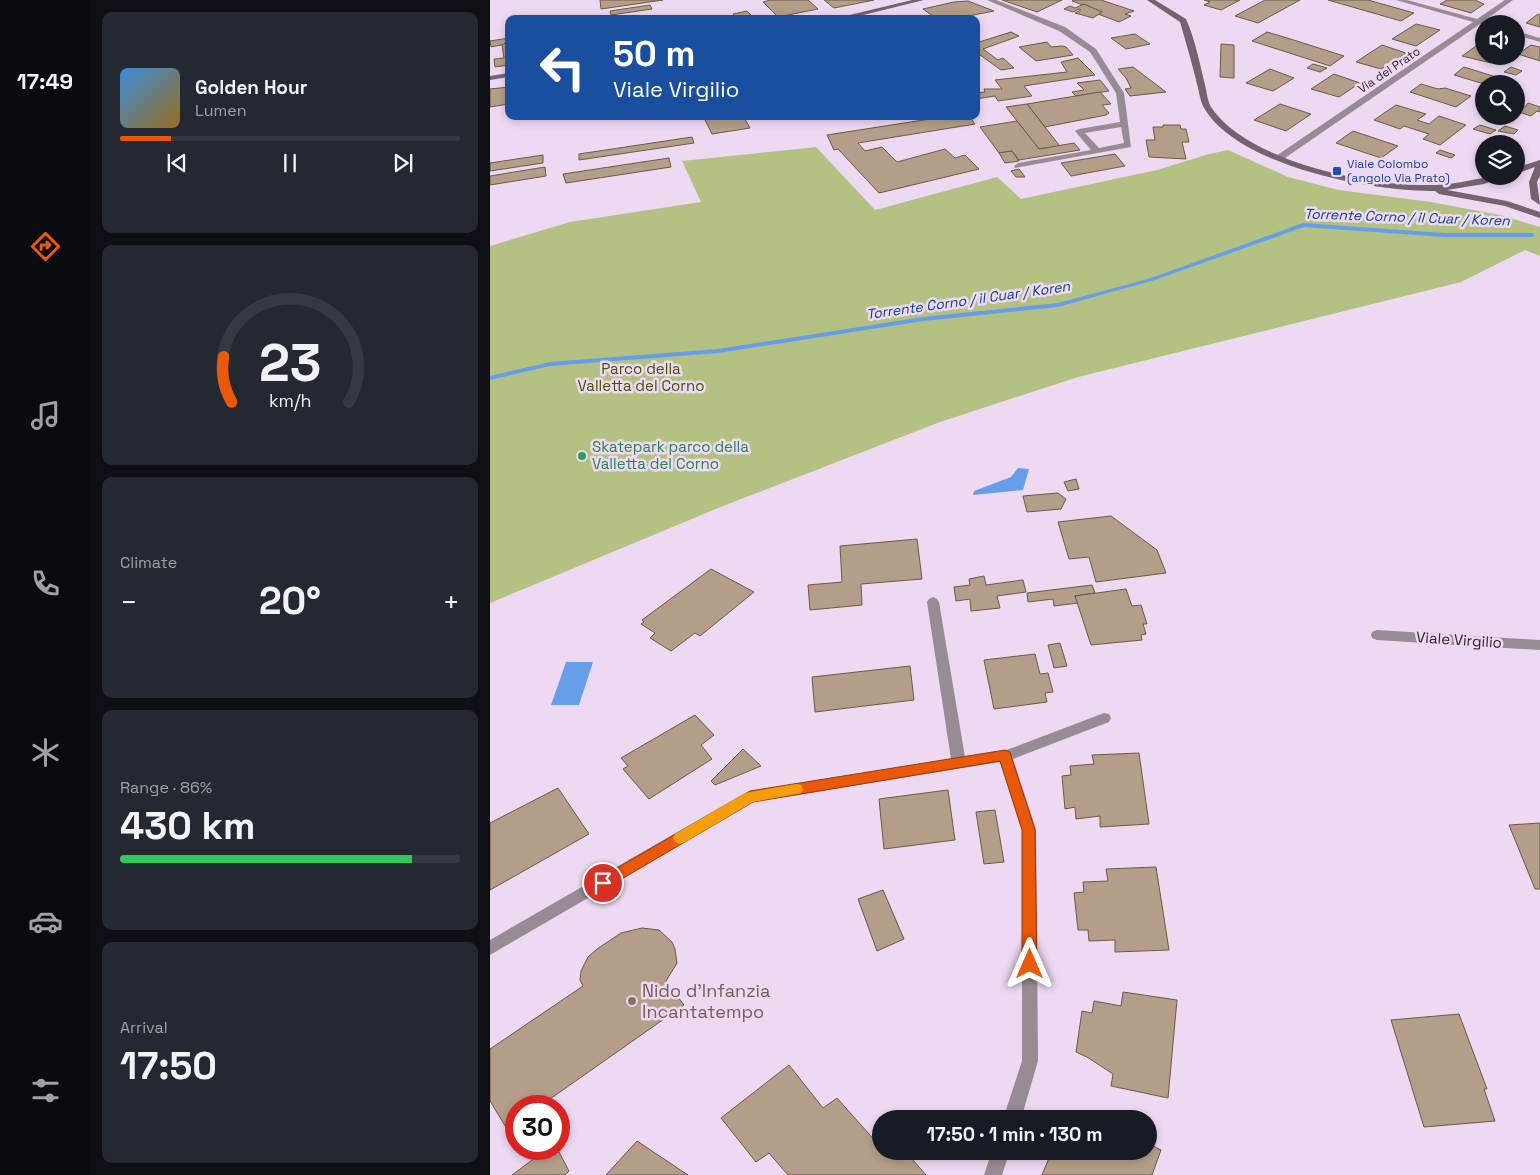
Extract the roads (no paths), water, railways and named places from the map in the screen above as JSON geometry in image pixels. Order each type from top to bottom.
[{"type":"street","points":[[854,15],[921,0]]},
{"type":"street","points":[[990,0],[1062,29],[1093,50],[1120,93],[1128,146],[1018,166]]},
{"type":"street","points":[[1150,0],[1183,21],[1208,108],[1237,136],[1257,148],[1308,169],[1353,179],[1427,188],[1507,204],[1540,215]]},
{"type":"street","points":[[1399,0],[1475,21]]},
{"type":"street","name":"Via del Prato","points":[[1492,15],[1510,0]]},
{"type":"street","name":"Via del Prato","points":[[1279,158],[1475,28]]},
{"type":"street","points":[[1525,36],[1540,40]]},
{"type":"street","points":[[490,78],[505,76]]},
{"type":"street","points":[[1097,151],[1080,131],[1125,124]]},
{"type":"street","points":[[1525,168],[1540,164]]},
{"type":"street","points":[[1540,164],[1533,182],[1536,199],[1540,202]]},
{"type":"street","points":[[1427,188],[1475,182]]},
{"type":"street","points":[[933,602],[959,763]]},
{"type":"street","name":"Viale Virgilio","points":[[1377,635],[1540,645]]},
{"type":"street","points":[[490,948],[750,797],[1005,756],[1104,718]]},
{"type":"street","points":[[1005,756],[1028,830],[1030,1060],[1015,1110]]},
{"type":"street","points":[[993,1175],[998,1160]]},
{"type":"water","points":[[1018,468],[1029,469],[1023,490],[973,495],[974,491],[1011,477]]},
{"type":"water","points":[[566,662],[593,662],[579,705],[551,705]]},
{"type":"waterway","name":"Torrente Corno / il Cuar / Koren","points":[[490,378],[550,364],[718,351],[923,319],[1058,305],[1153,279],[1303,225],[1444,235],[1532,235]]},
{"type":"place","name":"Viale Colombo (angolo Via Prato)","points":[[1337,171]]},
{"type":"place","name":"Skatepark parco della Valletta del Corno","points":[[582,456]]},
{"type":"place","name":"Nido d'Infanzia Incantatempo","points":[[632,1001]]},
{"type":"park label","name":"Parco della Valletta del Corno","points":[[641,378]]}]
